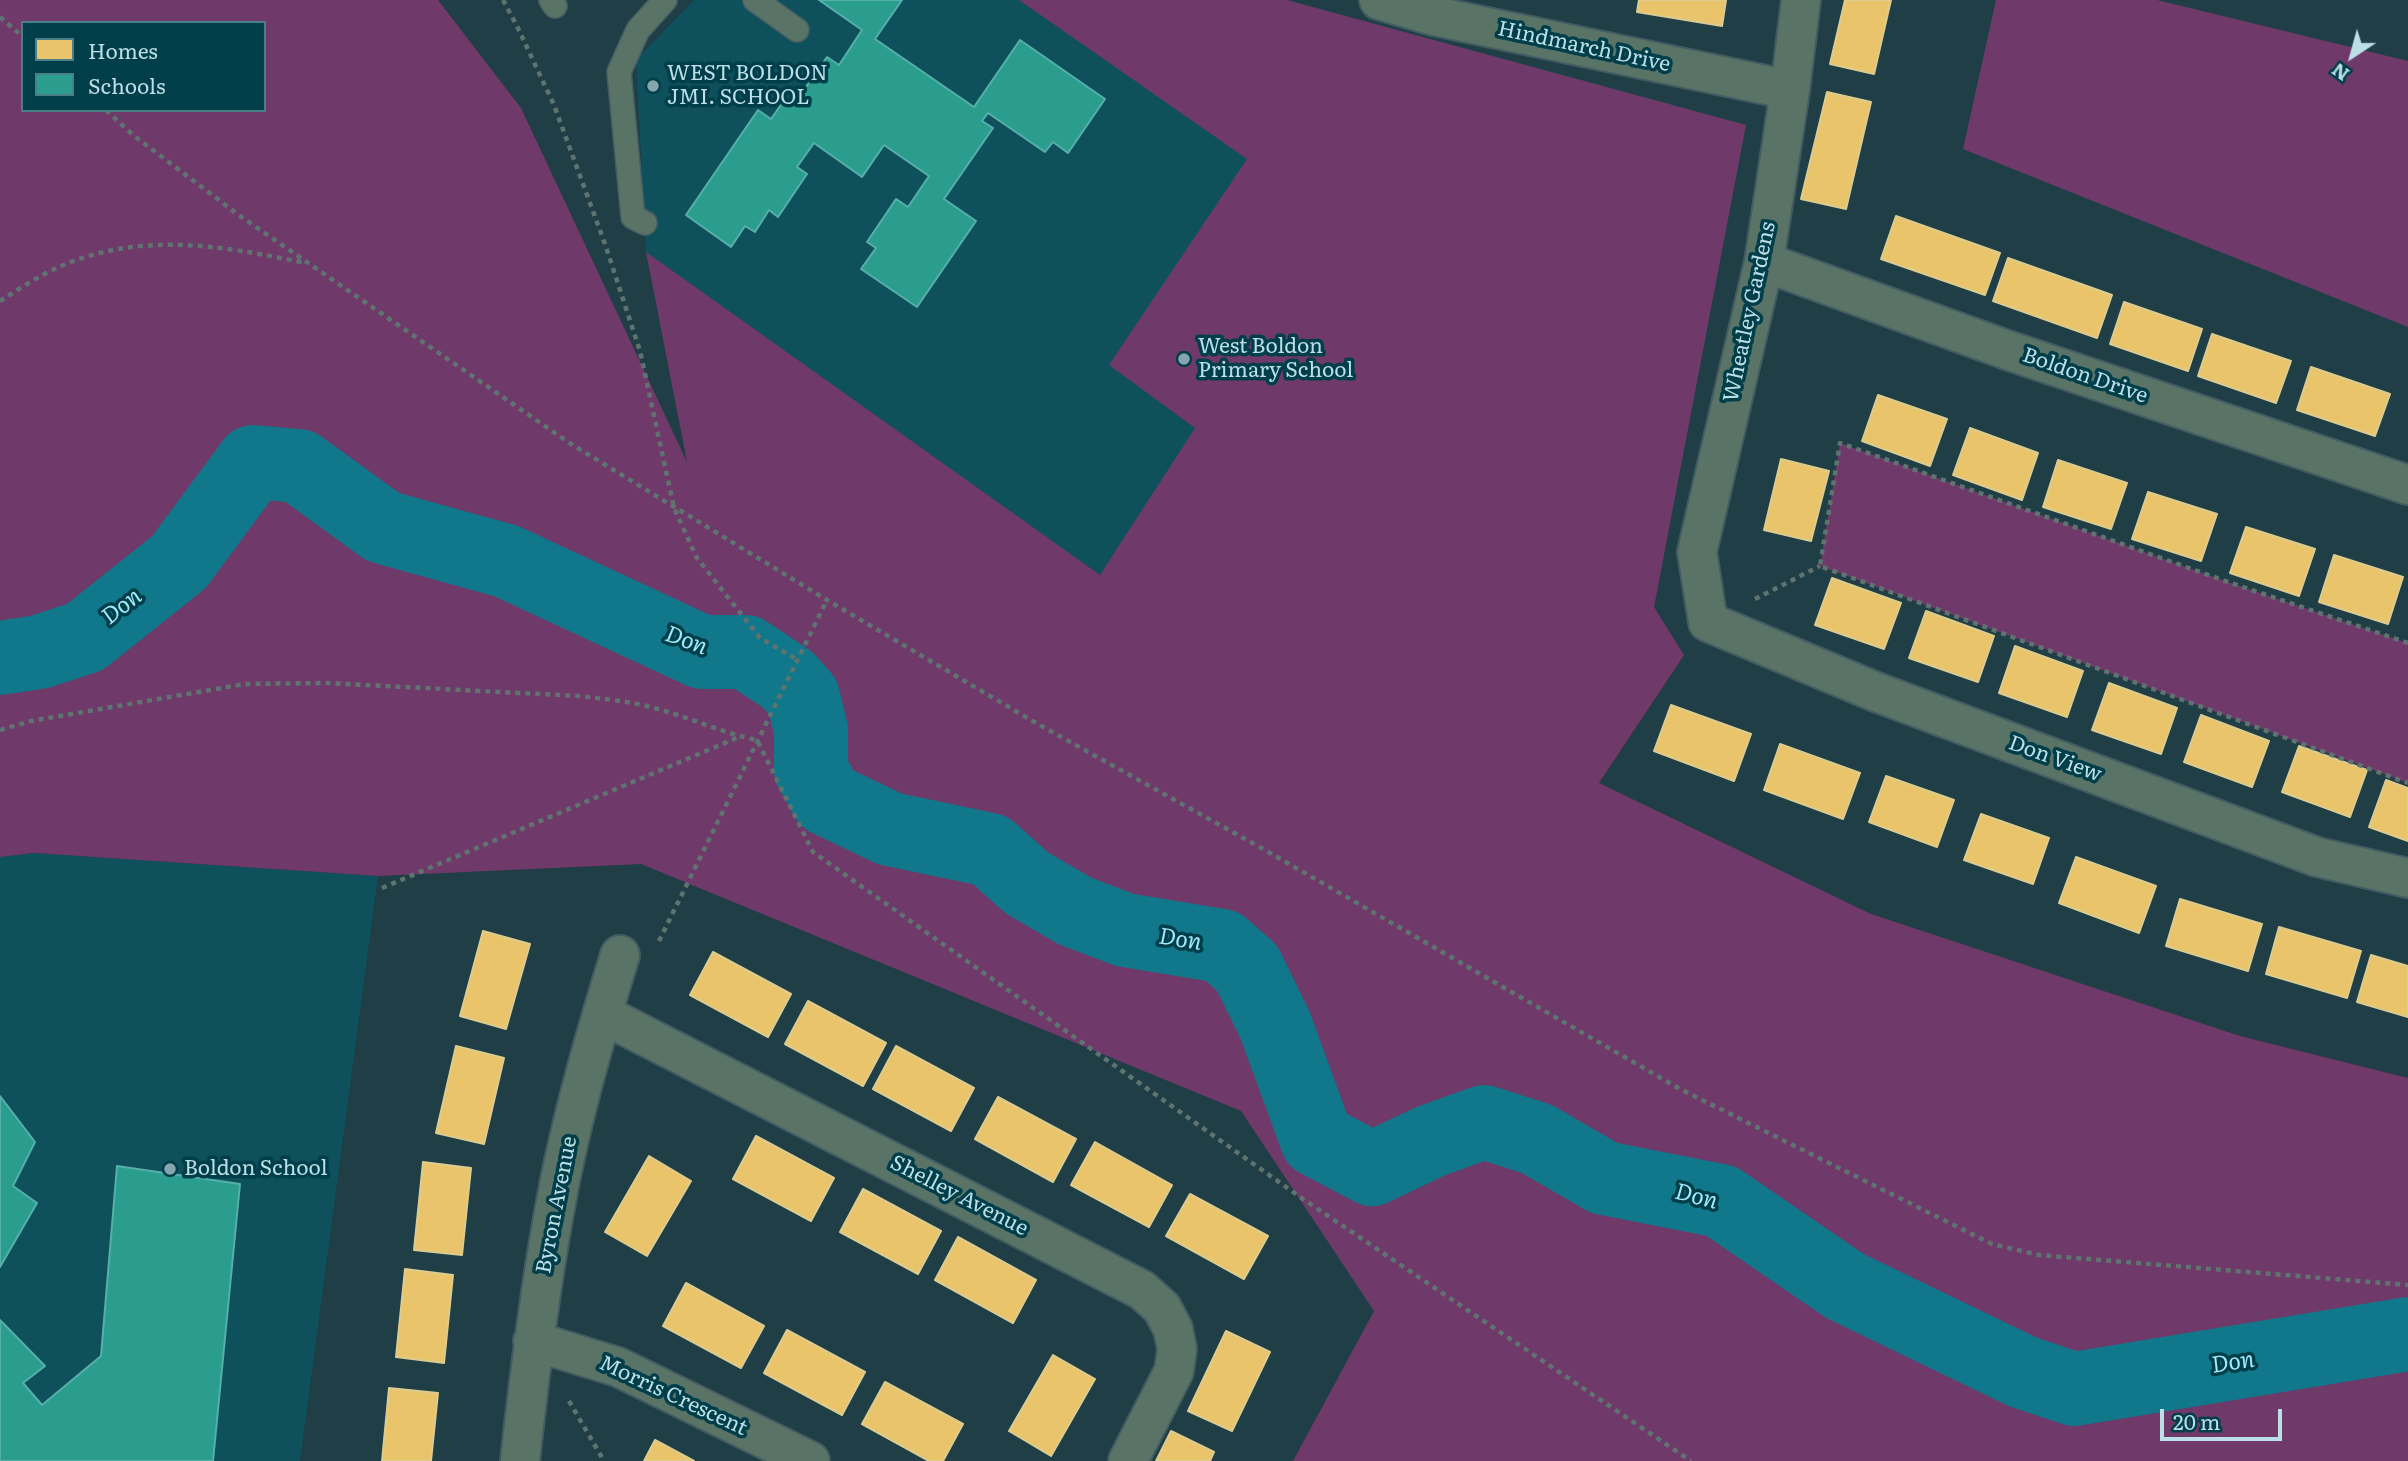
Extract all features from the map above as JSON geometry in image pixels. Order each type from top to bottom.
[{"type":"street","name":"Hindmarch Drive","points":[[1380,0],[1447,18],[1790,90]]},
{"type":"street","name":"Wheatley Gardens","points":[[1708,622],[1697,552],[1764,262],[1801,0]]},
{"type":"street","name":"Boldon Drive","points":[[1764,262],[2007,350],[2408,485]]},
{"type":"street","name":"Don View","points":[[1708,622],[1876,692],[2304,853],[2408,878]]},
{"type":"street","name":"Byron Avenue","points":[[520,1461],[533,1341],[554,1211],[602,1014],[621,955]]},
{"type":"street","name":"Shelley Avenue","points":[[602,1014],[1142,1290],[1162,1308],[1173,1329],[1177,1349],[1174,1371],[1128,1461]]},
{"type":"street","name":"Morris Crescent","points":[[533,1341],[618,1367],[810,1461]]},
{"type":"lane","points":[[645,223],[633,217],[619,72],[638,30],[665,0]]},
{"type":"lane","points":[[755,0],[797,30]]},
{"type":"path","points":[[503,0],[554,105],[605,244],[640,351],[674,508],[697,558],[754,631],[760,638],[798,660]]},
{"type":"path","points":[[0,17],[21,35]]},
{"type":"path","points":[[108,112],[133,135],[240,216],[571,444],[827,600],[1037,723],[1265,850],[1680,1089],[1992,1244],[2039,1255],[2408,1285]]},
{"type":"path","points":[[0,301],[61,266],[112,250],[163,243],[229,247],[310,264]]},
{"type":"path","points":[[1820,566],[1840,443],[2216,578],[2408,643]]},
{"type":"path","points":[[1708,622],[1820,566],[2408,783]]},
{"type":"path","points":[[621,955],[648,964],[827,600]]},
{"type":"path","points":[[0,730],[31,721],[245,684],[326,683],[579,696],[619,701],[654,708],[757,740]]},
{"type":"path","points":[[382,888],[740,736]]},
{"type":"path","points":[[757,740],[813,852],[1303,1199],[1691,1461]]},
{"type":"shaded area","points":[[0,0],[438,0],[521,108],[687,462],[646,252],[1100,575],[1195,428],[1109,365],[1247,159],[1019,0],[1287,0],[1746,125],[1654,607],[1684,655],[1599,783],[1871,914],[2240,1036],[2408,1078],[2408,1461],[1293,1461],[1374,1311],[1241,1111],[641,864],[378,876],[34,853],[0,857]]},
{"type":"shaded area","name":"West Boldon Primary School","points":[[694,0],[1287,0],[1746,125],[1654,607],[1684,655],[1598,783],[689,466],[646,252],[636,60]]},
{"type":"shaded area","points":[[1996,0],[2157,0],[2408,61],[2408,327],[1963,149]]},
{"type":"shaded area","points":[[1840,443],[2228,582],[2408,643],[2408,783],[1820,566]]},
{"type":"shaded area","name":"Boldon School","points":[[34,853],[378,876],[300,1461],[0,1461],[0,857]]},
{"type":"building: Homes","points":[[1639,0],[1726,0],[1722,26],[1637,12]]},
{"type":"building: Homes","points":[[1845,0],[1891,0],[1874,74],[1830,64]]},
{"type":"building: Homes","points":[[1827,92],[1871,102],[1846,209],[1801,199]]},
{"type":"building: Homes","points":[[1896,216],[2000,253],[1985,295],[1881,259]]},
{"type":"building: Homes","points":[[2008,258],[2112,295],[2097,338],[1993,301]]},
{"type":"building: Homes","points":[[2124,302],[2202,329],[2188,371],[2110,344]]},
{"type":"building: Homes","points":[[2212,334],[2291,361],[2276,403],[2198,376]]},
{"type":"building: Homes","points":[[2311,367],[2390,394],[2375,436],[2297,410]]},
{"type":"building: Homes","points":[[1878,395],[1947,419],[1930,466],[1862,441]]},
{"type":"building: Homes","points":[[1970,428],[2038,453],[2022,500],[1953,475]]},
{"type":"building: Homes","points":[[1781,459],[1829,471],[1811,541],[1764,530]]},
{"type":"building: Homes","points":[[2058,460],[2127,483],[2111,529],[2043,507]]},
{"type":"building: Homes","points":[[2148,492],[2217,514],[2201,561],[2132,539]]},
{"type":"building: Homes","points":[[2246,527],[2315,549],[2299,596],[2230,573]]},
{"type":"building: Homes","points":[[2334,555],[2403,577],[2388,624],[2319,602]]},
{"type":"building: Homes","points":[[1832,578],[1901,603],[1884,649],[1815,625]]},
{"type":"building: Homes","points":[[1926,611],[1994,636],[1978,682],[1909,658]]},
{"type":"building: Homes","points":[[2015,646],[2083,671],[2067,717],[1999,693]]},
{"type":"building: Homes","points":[[2109,683],[2177,708],[2161,754],[2092,730]]},
{"type":"building: Homes","points":[[1671,705],[1751,734],[1734,781],[1654,751]]},
{"type":"building: Homes","points":[[2201,715],[2269,741],[2252,787],[2184,762]]},
{"type":"building: Homes","points":[[1780,744],[1860,773],[1843,819],[1764,790]]},
{"type":"building: Homes","points":[[2299,746],[2367,770],[2350,817],[2282,792]]},
{"type":"building: Homes","points":[[1886,776],[1954,800],[1937,847],[1869,822]]},
{"type":"building: Homes","points":[[2386,780],[2408,788],[2408,841],[2369,827]]},
{"type":"building: Homes","points":[[1981,814],[2049,838],[2033,884],[1964,860]]},
{"type":"building: Homes","points":[[2076,857],[2156,886],[2139,933],[2059,903]]},
{"type":"building: Homes","points":[[2180,899],[2262,924],[2248,971],[2166,946]]},
{"type":"building: Homes","points":[[2279,927],[2361,951],[2347,998],[2266,974]]},
{"type":"building: Homes","points":[[483,931],[530,944],[506,1029],[460,1016]]},
{"type":"building: Homes","points":[[713,952],[791,994],[768,1037],[690,995]]},
{"type":"building: Homes","points":[[2371,955],[2408,966],[2408,1017],[2357,1002]]},
{"type":"building: Homes","points":[[808,1001],[886,1043],[863,1086],[785,1044]]},
{"type":"building: Homes","points":[[456,1046],[504,1058],[484,1144],[436,1133]]},
{"type":"building: Homes","points":[[896,1046],[974,1088],[951,1131],[873,1089]]},
{"type":"building: Homes","points":[[998,1097],[1076,1139],[1053,1182],[975,1139]]},
{"type":"building: Homes","points":[[756,1136],[834,1178],[811,1221],[733,1179]]},
{"type":"building: Homes","points":[[1095,1142],[1172,1185],[1149,1227],[1071,1185]]},
{"type":"building: Homes","points":[[649,1156],[691,1181],[647,1256],[605,1232]]},
{"type":"building: Homes","points":[[423,1162],[471,1168],[462,1255],[414,1250]]},
{"type":"building: Homes","points":[[863,1189],[941,1231],[918,1274],[840,1232]]},
{"type":"building: Homes","points":[[1190,1194],[1268,1236],[1244,1279],[1166,1236]]},
{"type":"building: Homes","points":[[958,1237],[1036,1280],[1013,1323],[935,1280]]},
{"type":"building: Homes","points":[[405,1269],[453,1275],[444,1363],[396,1357]]},
{"type":"building: Homes","points":[[686,1283],[764,1326],[741,1368],[663,1326]]},
{"type":"building: Homes","points":[[787,1330],[865,1372],[842,1415],[764,1373]]},
{"type":"building: Homes","points":[[1226,1331],[1270,1352],[1232,1431],[1188,1411]]},
{"type":"building: Homes","points":[[1053,1355],[1095,1379],[1051,1456],[1009,1431]]},
{"type":"building: Homes","points":[[885,1382],[963,1424],[943,1461],[929,1461],[862,1424]]},
{"type":"building: Homes","points":[[389,1388],[438,1393],[431,1461],[382,1461]]},
{"type":"building: Homes","points":[[1171,1431],[1214,1452],[1210,1461],[1156,1461]]},
{"type":"building: Homes","points":[[655,1440],[694,1461],[644,1461]]},
{"type":"building: Schools","points":[[819,0],[902,0],[875,39],[974,107],[1020,40],[1105,99],[1068,153],[1053,142],[1045,152],[988,113],[982,121],[993,128],[944,199],[976,221],[917,307],[861,269],[876,248],[867,242],[896,199],[908,207],[929,176],[884,145],[862,177],[814,143],[797,167],[807,174],[778,217],[769,210],[755,232],[745,226],[731,247],[686,215],[758,110],[771,119],[785,99],[794,104],[827,57],[839,65],[862,30]]},
{"type":"building: Schools","points":[[0,1096],[35,1142],[13,1186],[37,1203],[0,1267]]},
{"type":"building: Schools","points":[[117,1166],[240,1184],[213,1461],[0,1461],[0,1320],[45,1366],[23,1383],[42,1405],[101,1356]]},
{"type":"waterway","name":"Don","points":[[0,658],[39,652],[85,637],[179,562],[253,462],[299,466],[383,527],[506,561],[702,652],[746,652],[788,680],[803,697],[811,730],[811,770],[827,799],[890,829],[990,850],[1027,883],[1075,911],[1125,930],[1222,946],[1247,968],[1275,1025],[1317,1140],[1372,1169],[1431,1141],[1484,1122],[1537,1139],[1604,1178],[1721,1201],[1845,1286],[2023,1372],[2074,1389],[2408,1334]]},
{"type":"place","name":"WEST BOLDON JMI. SCHOOL","points":[[653,86]]},
{"type":"place","name":"West Boldon Primary School","points":[[1184,359]]},
{"type":"place","name":"Boldon School","points":[[170,1169]]}]
